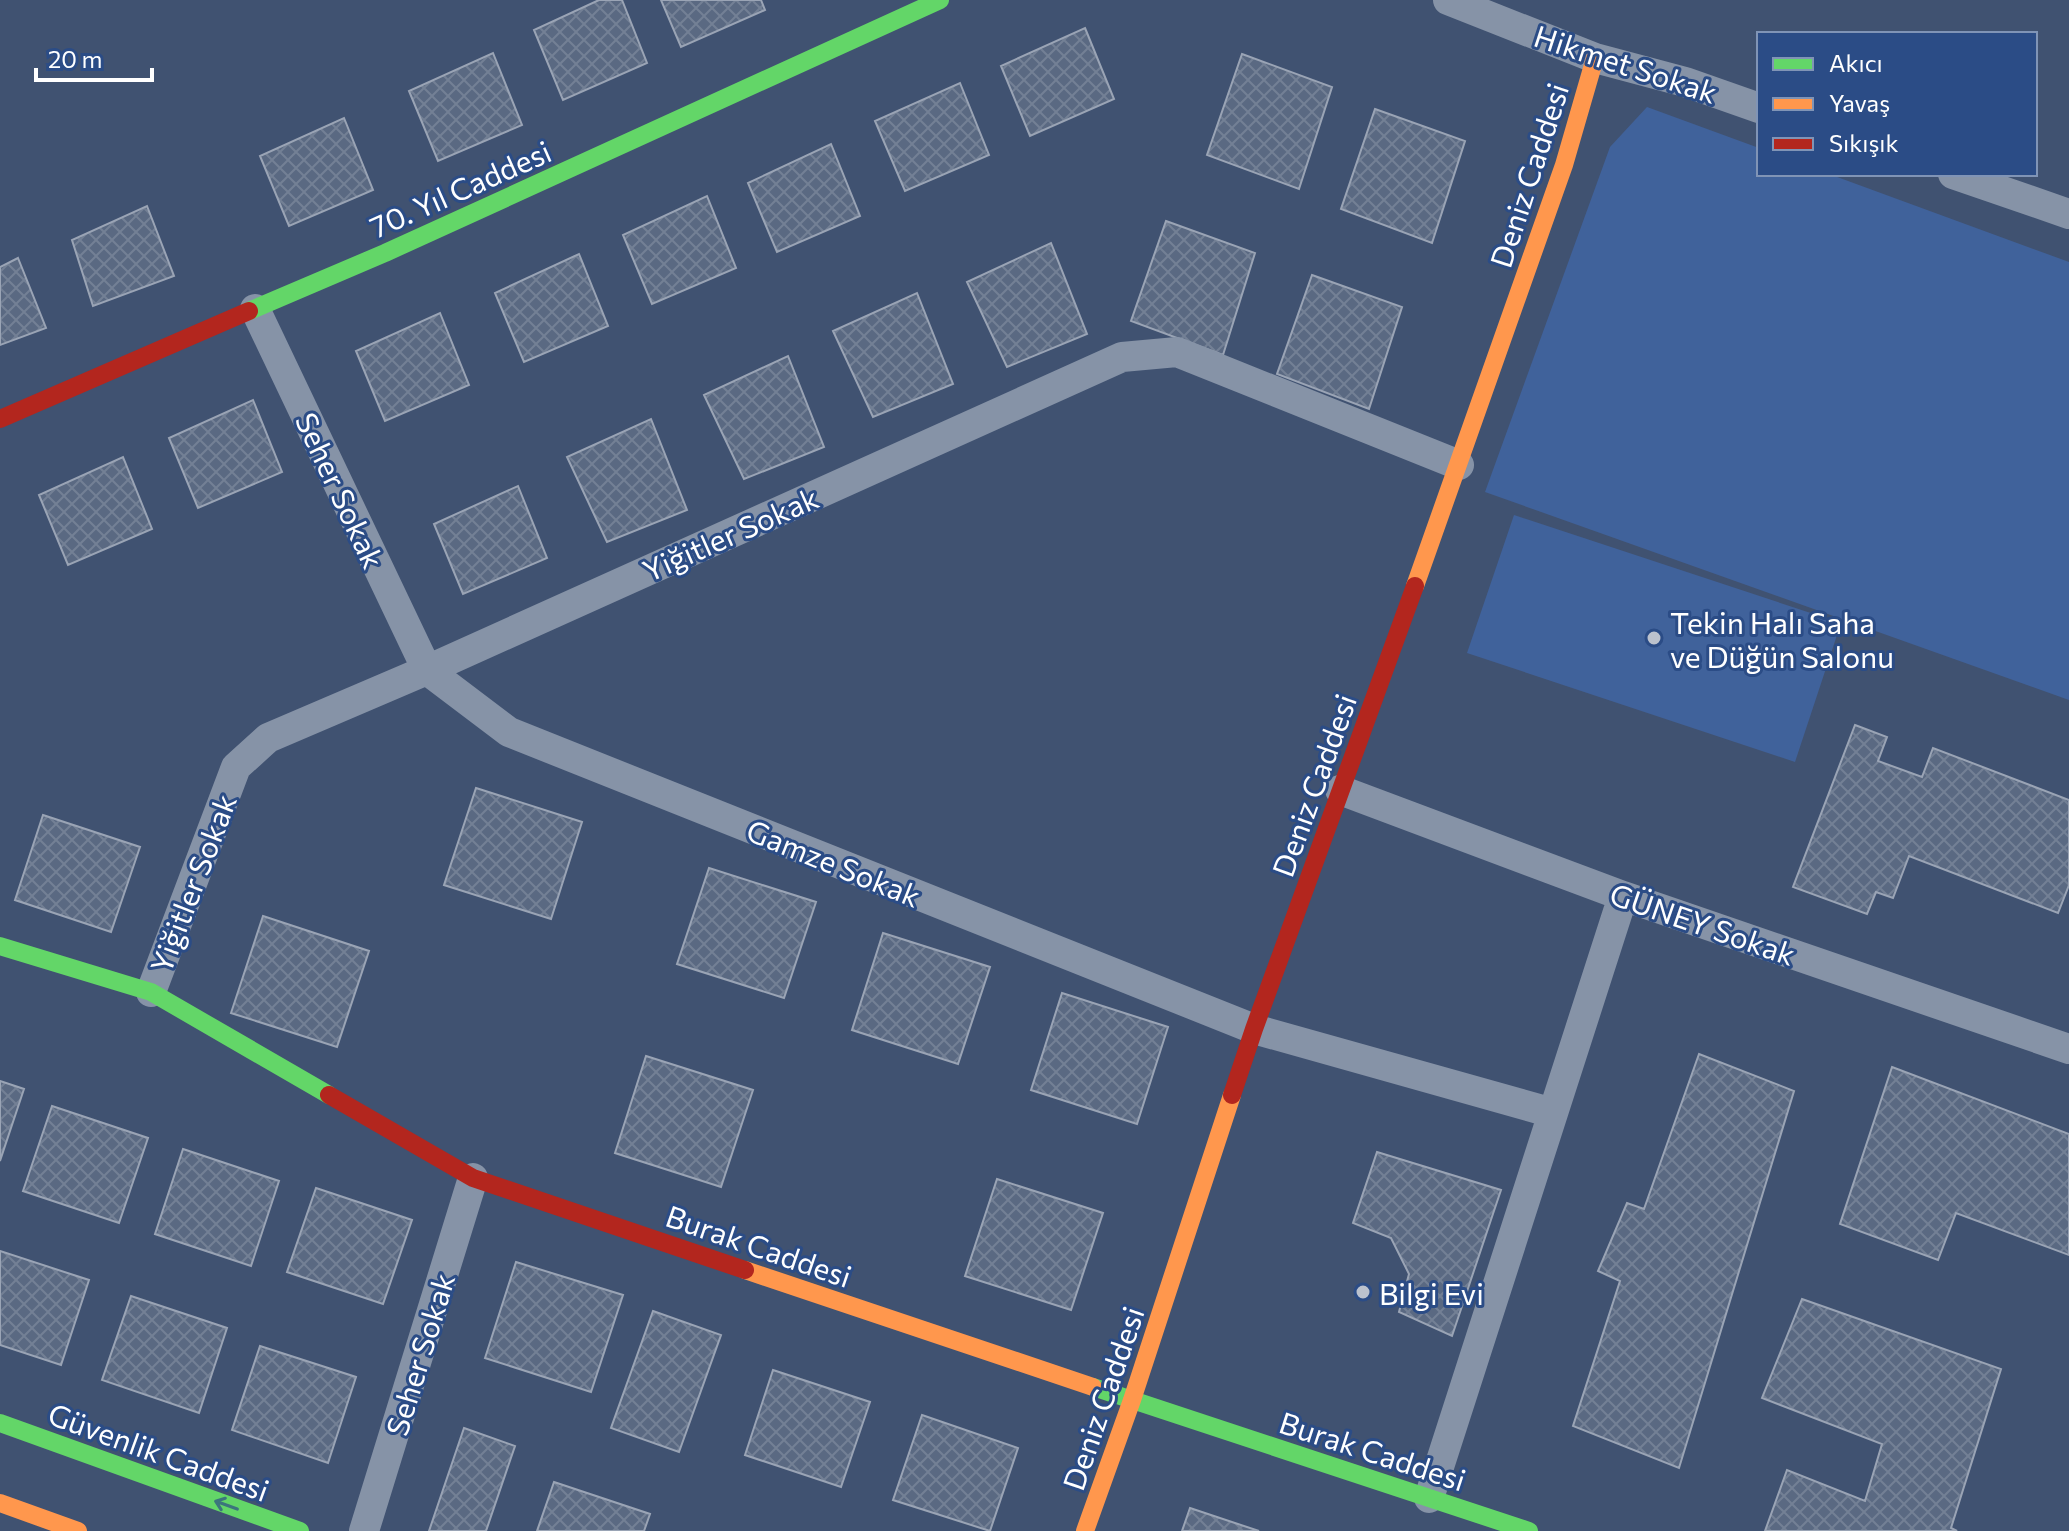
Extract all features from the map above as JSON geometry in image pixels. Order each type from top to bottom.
[{"type":"street","name":"70. Yıl Caddesi","points":[[0,419],[385,253],[940,0]]},
{"type":"street","name":"Hikmet Sokak","points":[[1448,0],[1595,58],[1685,82],[1757,107]]},
{"type":"street","name":"Deniz Caddesi","points":[[1085,1531],[1132,1400],[1254,1029],[1459,465],[1564,165],[1595,58]]},
{"type":"street","points":[[1959,176],[2069,214]]},
{"type":"street","name":"Seher Sokak","points":[[255,309],[427,670]]},
{"type":"street","name":"Yiğitler Sokak","points":[[151,992],[236,767],[268,738],[427,670],[1122,357],[1177,352],[1459,465]]},
{"type":"street","name":"Gamze Sokak","points":[[427,670],[509,732],[1254,1029],[1553,1113]]},
{"type":"street","name":"GÜNEY Sokak","points":[[1340,790],[1623,896],[2069,1049]]},
{"type":"street","points":[[1429,1498],[1623,896]]},
{"type":"street","name":"Burak Caddesi","points":[[0,946],[151,992],[473,1178],[1529,1531]]},
{"type":"street","name":"Seher Sokak","points":[[364,1531],[473,1178]]},
{"type":"street","name":"Güvenlik Caddesi","points":[[0,1423],[300,1531]]},
{"type":"street","points":[[0,1503],[78,1531]]},
{"type":"shaded area","points":[[1647,107],[1757,147],[1757,176],[1834,176],[2069,262],[2069,700],[1485,492],[1610,147]]},
{"type":"shaded area","name":"Tekin Halı Saha ve Düğün Salonu","points":[[1514,515],[1841,623],[1795,762],[1467,653]]},
{"type":"building","points":[[599,0],[622,0],[647,63],[563,100],[534,30]]},
{"type":"building","points":[[661,0],[761,0],[765,10],[681,47]]},
{"type":"building","points":[[1085,28],[1114,99],[1030,136],[1001,66]]},
{"type":"building","points":[[493,53],[522,125],[438,161],[409,91]]},
{"type":"building","points":[[1242,54],[1332,87],[1299,189],[1207,155]]},
{"type":"building","points":[[960,83],[989,155],[905,191],[875,121]]},
{"type":"building","points":[[1375,109],[1465,141],[1432,243],[1341,209]]},
{"type":"building","points":[[344,118],[373,190],[289,226],[260,156]]},
{"type":"building","points":[[831,144],[860,216],[777,252],[748,183]]},
{"type":"building","points":[[707,196],[736,268],[652,304],[623,235]]},
{"type":"building","points":[[147,206],[174,276],[93,306],[72,240]]},
{"type":"building","points":[[1166,221],[1255,253],[1223,355],[1131,321]]},
{"type":"building","points":[[1051,243],[1087,334],[1007,367],[967,282]]},
{"type":"building","points":[[579,254],[608,326],[524,362],[495,293]]},
{"type":"building","points":[[18,258],[46,328],[0,345],[0,267]]},
{"type":"building","points":[[1312,275],[1402,307],[1369,409],[1277,374]]},
{"type":"building","points":[[917,293],[953,384],[873,417],[833,331]]},
{"type":"building","points":[[440,313],[469,385],[385,421],[356,351]]},
{"type":"building","points":[[788,356],[824,447],[744,479],[704,395]]},
{"type":"building","points":[[253,400],[282,472],[198,508],[169,438]]},
{"type":"building","points":[[651,419],[687,510],[607,542],[567,457]]},
{"type":"building","points":[[123,457],[152,529],[68,565],[39,495]]},
{"type":"building","points":[[518,486],[547,558],[463,594],[434,524]]},
{"type":"building","points":[[1855,725],[1887,737],[1878,761],[1922,777],[1933,748],[2069,800],[2069,885],[2058,913],[1909,856],[1893,898],[1876,892],[1867,914],[1793,887]]},
{"type":"building","points":[[476,788],[582,822],[551,919],[444,885]]},
{"type":"building","points":[[43,815],[140,847],[111,932],[15,900]]},
{"type":"building","points":[[709,868],[816,902],[784,998],[677,964]]},
{"type":"building","points":[[263,916],[369,951],[337,1047],[231,1013]]},
{"type":"building","points":[[883,933],[990,967],[958,1064],[852,1030]]},
{"type":"building","points":[[1062,993],[1168,1027],[1137,1124],[1031,1090]]},
{"type":"building","points":[[1699,1054],[1794,1091],[1679,1468],[1573,1426],[1620,1281],[1598,1271],[1627,1203],[1644,1209]]},
{"type":"building","points":[[646,1056],[753,1090],[721,1187],[615,1153]]},
{"type":"building","points":[[1892,1067],[2069,1134],[2069,1255],[1956,1213],[1938,1260],[1840,1224]]},
{"type":"building","points":[[0,1081],[24,1089],[0,1161]]},
{"type":"building","points":[[52,1106],[148,1138],[119,1223],[23,1191]]},
{"type":"building","points":[[183,1149],[279,1181],[251,1266],[155,1234]]},
{"type":"building","points":[[1377,1152],[1501,1190],[1452,1336],[1399,1312],[1409,1274],[1391,1238],[1353,1223]]},
{"type":"building","points":[[997,1179],[1103,1213],[1071,1310],[965,1276]]},
{"type":"building","points":[[316,1188],[412,1220],[383,1304],[287,1272]]},
{"type":"building","points":[[0,1251],[89,1280],[61,1365],[0,1345]]},
{"type":"building","points":[[516,1262],[623,1295],[591,1392],[485,1358]]},
{"type":"building","points":[[131,1296],[227,1328],[199,1413],[102,1380]]},
{"type":"building","points":[[1802,1299],[2001,1369],[1951,1528],[1957,1531],[1765,1531],[1787,1470],[1865,1501],[1882,1444],[1762,1398]]},
{"type":"building","points":[[653,1311],[721,1335],[679,1452],[611,1428]]},
{"type":"building","points":[[260,1346],[356,1377],[328,1463],[232,1430]]},
{"type":"building","points":[[773,1370],[870,1402],[841,1487],[745,1455]]},
{"type":"building","points":[[922,1415],[1018,1448],[990,1531],[893,1500]]},
{"type":"building","points":[[464,1428],[515,1446],[486,1531],[429,1531]]},
{"type":"building","points":[[554,1482],[650,1514],[644,1531],[537,1531]]},
{"type":"building","points":[[1190,1508],[1259,1531],[1182,1531]]},
{"type":"traffic: fast","points":[[249,311],[385,253],[940,0]]},
{"type":"traffic: fast","points":[[0,946],[151,992],[329,1095]]},
{"type":"traffic: fast","points":[[1093,1387],[1529,1531]]},
{"type":"traffic: fast","points":[[0,1423],[300,1531]]},
{"type":"traffic: slow","points":[[1415,586],[1564,165],[1595,58]]},
{"type":"traffic: slow","points":[[1085,1531],[1132,1400],[1232,1095]]},
{"type":"traffic: slow","points":[[745,1270],[1093,1387]]},
{"type":"traffic: slow","points":[[0,1503],[78,1531]]},
{"type":"traffic: jam","points":[[0,419],[249,311]]},
{"type":"traffic: jam","points":[[1232,1095],[1415,586]]},
{"type":"traffic: jam","points":[[329,1095],[473,1178],[745,1270]]},
{"type":"place","name":"Tekin Halı Saha ve Düğün Salonu","points":[[1654,638]]},
{"type":"place","name":"Bilgi Evi","points":[[1363,1292]]}]
